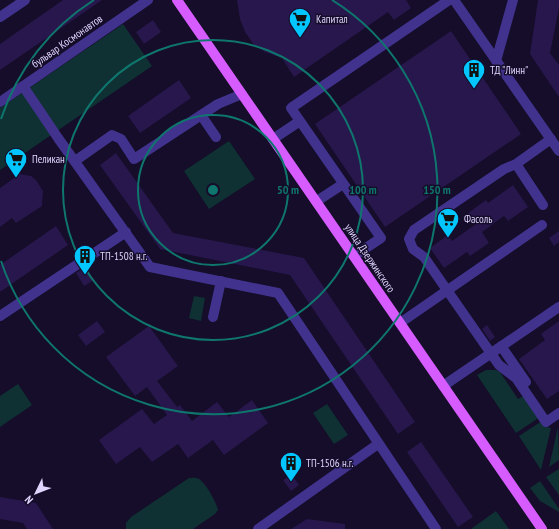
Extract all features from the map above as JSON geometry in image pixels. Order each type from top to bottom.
[{"type":"main road","name":"улица Дзержинского","points":[[177,0],[542,529]]},
{"type":"street","points":[[0,17],[25,0]]},
{"type":"street","name":"бульвар Космонавтов","points":[[0,102],[148,0]]},
{"type":"street","points":[[354,256],[380,238],[291,108],[449,0]]},
{"type":"street","points":[[454,0],[559,152]]},
{"type":"street","points":[[496,61],[513,0]]},
{"type":"street","points":[[24,86],[150,267],[278,292],[436,529]]},
{"type":"street","points":[[75,161],[112,135],[121,139],[134,159],[218,104],[242,94]]},
{"type":"street","points":[[201,115],[216,137]]},
{"type":"street","points":[[273,139],[300,121]]},
{"type":"street","points":[[501,346],[555,416],[546,422],[516,378],[499,365],[490,353],[424,257],[413,249],[409,239],[414,230],[504,169],[516,164],[551,140]]},
{"type":"street","points":[[516,164],[543,205]]},
{"type":"street","points":[[317,201],[343,184]]},
{"type":"street","points":[[400,323],[542,225]]},
{"type":"street","points":[[0,316],[126,232]]},
{"type":"street","points":[[213,317],[221,281]]},
{"type":"street","points":[[444,386],[559,306]]},
{"type":"street","points":[[258,529],[378,444]]},
{"type":"green space","points":[[123,24],[152,66],[0,170],[0,108]]},
{"type":"green space","points":[[229,141],[255,179],[209,209],[184,171]]},
{"type":"green space","points":[[194,296],[205,298],[201,321],[189,318]]},
{"type":"green space","points":[[486,370],[496,370],[500,372],[518,399],[525,395],[540,417],[516,433],[477,375]]},
{"type":"green space","points":[[18,384],[32,405],[0,427],[0,396]]},
{"type":"green space","points":[[327,404],[348,435],[334,444],[313,413]]},
{"type":"green space","points":[[542,421],[546,427],[551,428],[541,470],[519,436]]},
{"type":"green space","points":[[558,427],[559,460],[549,467]]},
{"type":"green space","points":[[559,469],[559,495],[546,477]]},
{"type":"green space","points":[[189,478],[199,479],[207,488],[218,510],[215,514],[193,529],[126,529],[126,523],[131,517]]},
{"type":"green space","points":[[540,481],[559,509],[559,512],[540,501],[530,488]]},
{"type":"green space","points":[[496,511],[509,529],[471,529]]},
{"type":"building","points":[[63,0],[102,0],[0,70],[0,44]]},
{"type":"building","name":"Капитал","points":[[237,0],[406,0],[411,8],[394,20],[388,12],[294,77],[282,58],[265,52],[254,45],[245,32],[240,19]]},
{"type":"building","points":[[538,0],[559,0],[559,8],[550,53],[559,65],[559,97],[530,54]]},
{"type":"building","points":[[153,20],[161,32],[144,44],[136,32]]},
{"type":"building","points":[[451,31],[521,134],[385,227],[315,124]]},
{"type":"building","points":[[179,80],[191,98],[140,133],[128,116]]},
{"type":"building","points":[[116,153],[173,233],[304,258],[415,422],[398,434],[290,275],[160,249],[100,165]]},
{"type":"building","points":[[20,174],[31,176],[36,180],[43,191],[42,206],[16,223],[12,218],[0,227],[0,188]]},
{"type":"building","points":[[513,185],[528,207],[508,221],[504,216],[482,232],[489,243],[470,256],[467,252],[444,268],[430,248],[448,235],[452,241],[476,224],[468,213],[486,200],[488,203]]},
{"type":"building","points":[[56,226],[68,245],[0,292],[0,265]]},
{"type":"building","points":[[559,231],[559,242],[554,246],[549,238]]},
{"type":"building","name":"ТП-1508 н.г.","points":[[86,267],[94,280],[84,286],[76,273]]},
{"type":"building","points":[[97,321],[105,332],[86,346],[78,335]]},
{"type":"building","points":[[559,321],[559,391],[547,399],[519,359],[545,340],[541,334]]},
{"type":"building","points":[[487,325],[495,337],[490,341],[482,329]]},
{"type":"building","points":[[149,326],[178,366],[157,381],[177,407],[180,405],[192,421],[217,402],[229,417],[252,400],[268,423],[224,455],[213,440],[188,458],[178,444],[152,462],[140,447],[116,464],[99,440],[142,409],[154,424],[167,415],[147,387],[135,396],[106,357]]},
{"type":"building","points":[[421,442],[473,517],[458,527],[407,452]]},
{"type":"building","name":"ТП-1506 н.г.","points":[[292,475],[299,485],[291,491],[283,480]]},
{"type":"building","points":[[0,497],[36,503],[53,529],[27,529],[23,523],[0,519]]},
{"type":"building","points":[[307,519],[345,524],[345,529],[291,529]]},
{"type":"place","name":"Капитал","points":[[300,38]]},
{"type":"place","name":"ТД \"Линн\"","points":[[474,90]]},
{"type":"place","name":"Пеликан","points":[[16,178]]},
{"type":"place","name":"Фасоль","points":[[448,238]]},
{"type":"place","name":"ТП-1508 н.г.","points":[[85,276]]},
{"type":"place","name":"ТП-1506 н.г.","points":[[291,482]]}]
